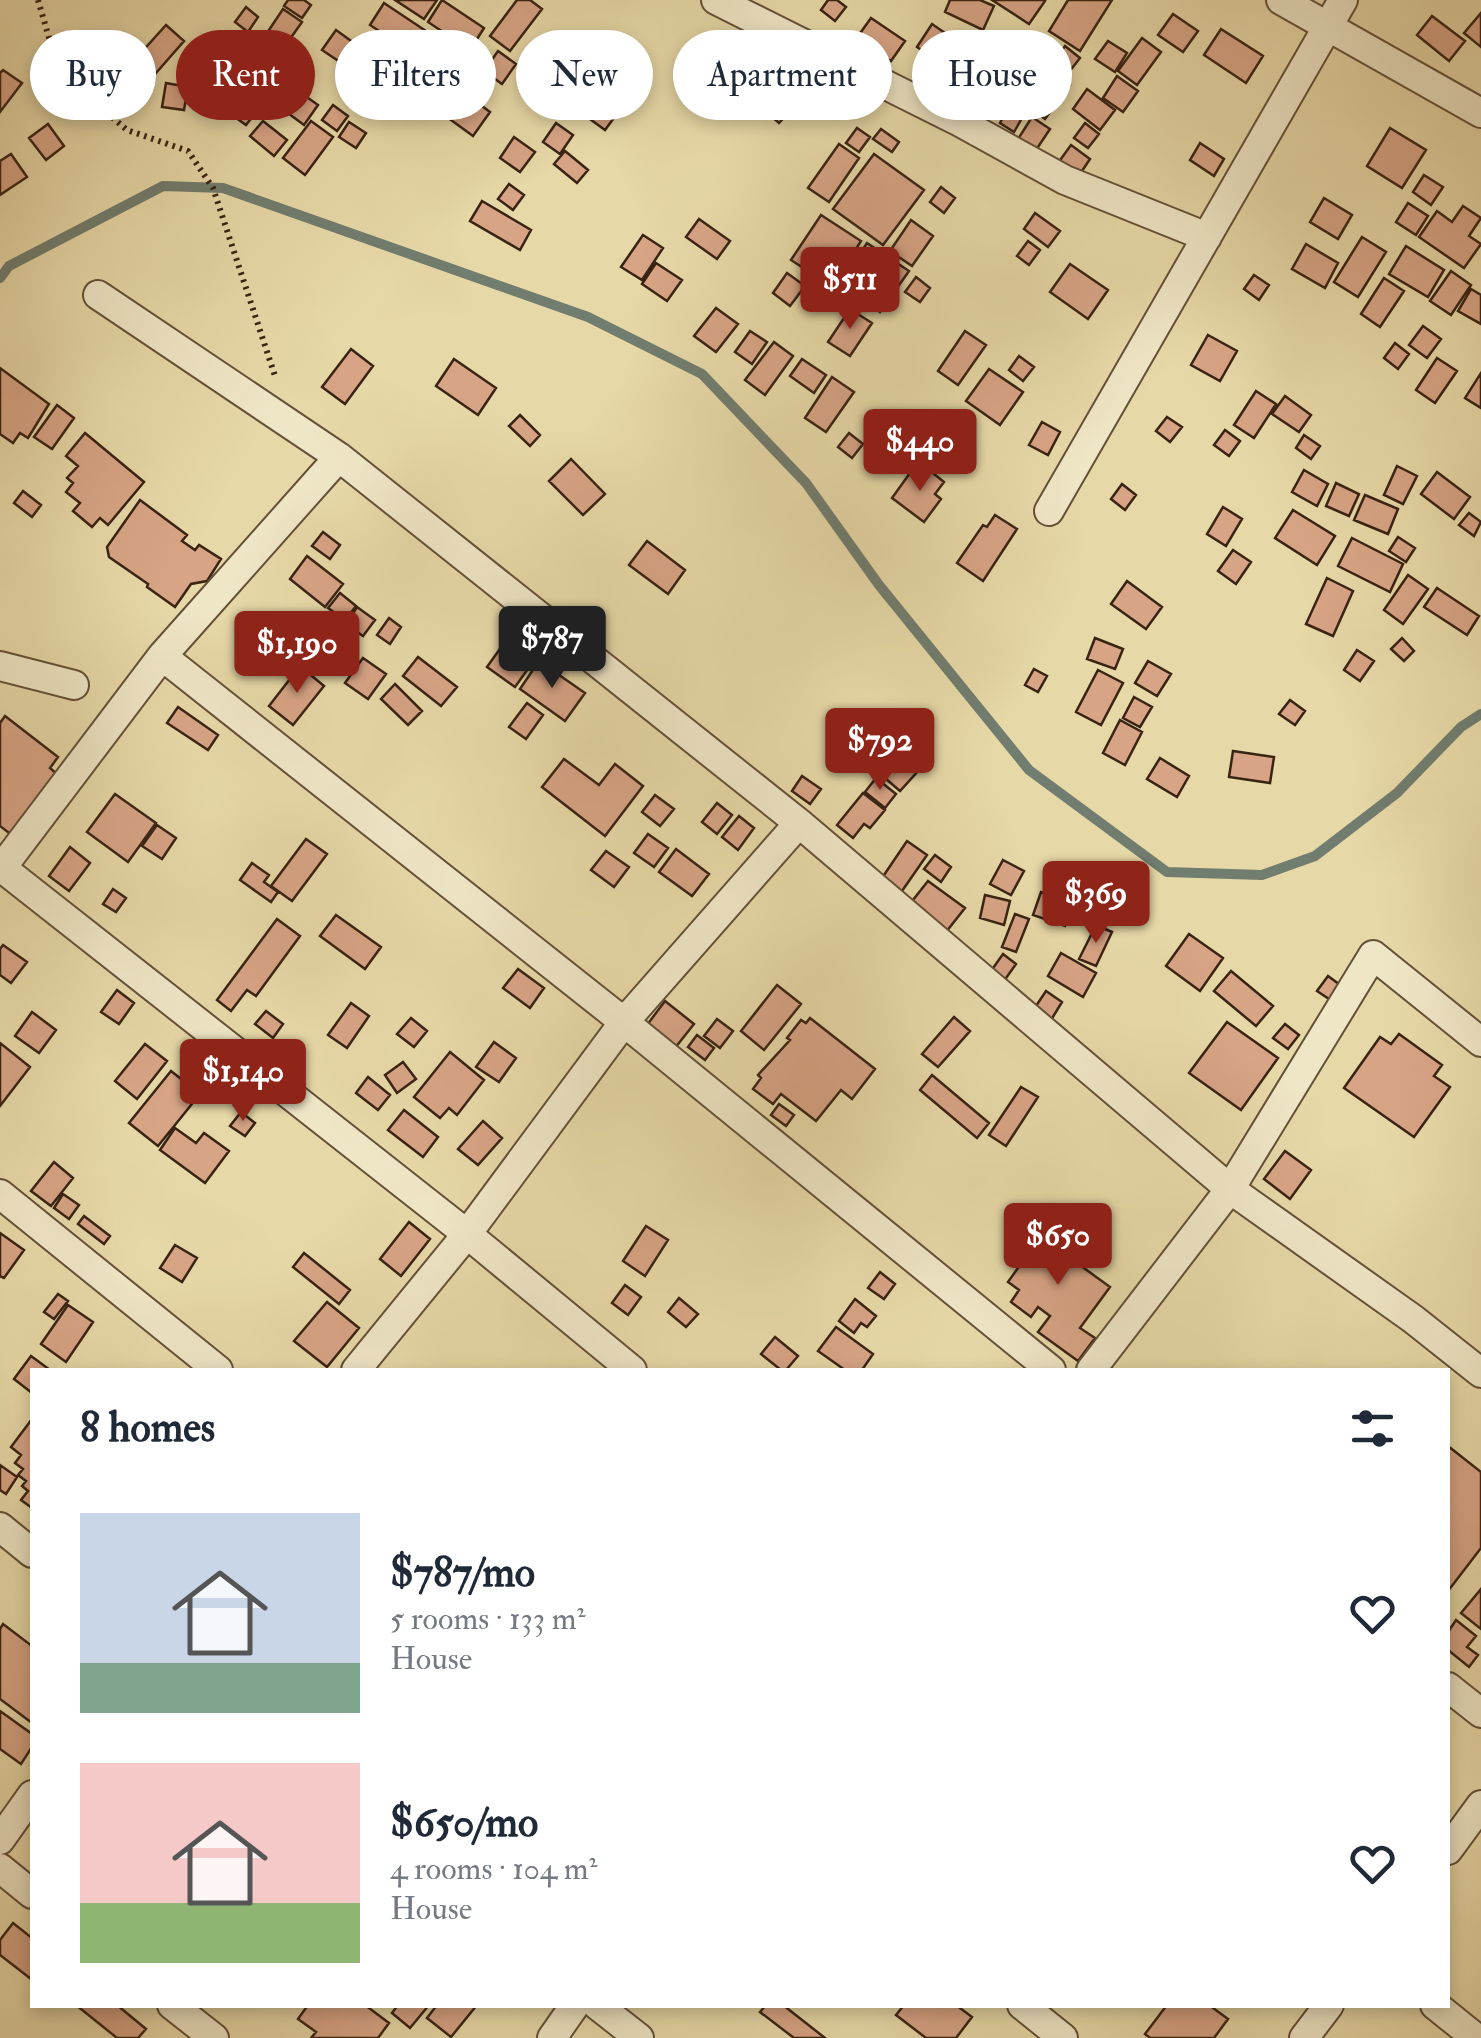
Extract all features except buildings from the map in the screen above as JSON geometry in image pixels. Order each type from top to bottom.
[{"type":"street","points":[[716,0],[960,122],[1065,180],[1207,237]]},
{"type":"street","points":[[1281,0],[1481,113]]},
{"type":"street","points":[[1049,511],[1343,0]]},
{"type":"street","points":[[98,295],[339,458],[799,823],[1230,1190],[1413,1319],[1481,1373]]},
{"type":"street","points":[[339,458],[162,656],[1,869],[468,1234],[630,1368]]},
{"type":"street","points":[[162,656],[624,1022],[1050,1368]]},
{"type":"street","points":[[0,666],[74,685]]},
{"type":"street","points":[[358,1368],[468,1234],[624,1022],[799,823]]},
{"type":"street","points":[[1092,1368],[1230,1190],[1373,955],[1481,1042]]},
{"type":"street","points":[[0,1194],[216,1368]]},
{"type":"street","points":[[0,1527],[30,1551]]},
{"type":"street","points":[[1450,1690],[1481,1713]]},
{"type":"street","points":[[0,1840],[30,1797]]},
{"type":"street","points":[[1450,1847],[1481,1806]]},
{"type":"street","points":[[0,1868],[30,1892]]},
{"type":"street","points":[[176,2008],[214,2038]]},
{"type":"street","points":[[552,2038],[573,2008]]},
{"type":"street","points":[[601,2008],[640,2038]]},
{"type":"street","points":[[1026,2008],[1063,2038]]},
{"type":"street","points":[[1304,2038],[1328,2008]]},
{"type":"street","points":[[1438,2008],[1476,2038]]},
{"type":"path","points":[[38,0],[52,48],[86,95],[127,130],[188,151],[213,188],[255,312],[286,421]]},
{"type":"waterway","points":[[0,278],[9,266],[163,186],[223,188],[588,317],[702,374],[806,483],[879,585],[1029,770],[1167,872],[1262,875],[1315,856],[1397,793],[1461,727],[1481,714]]}]
